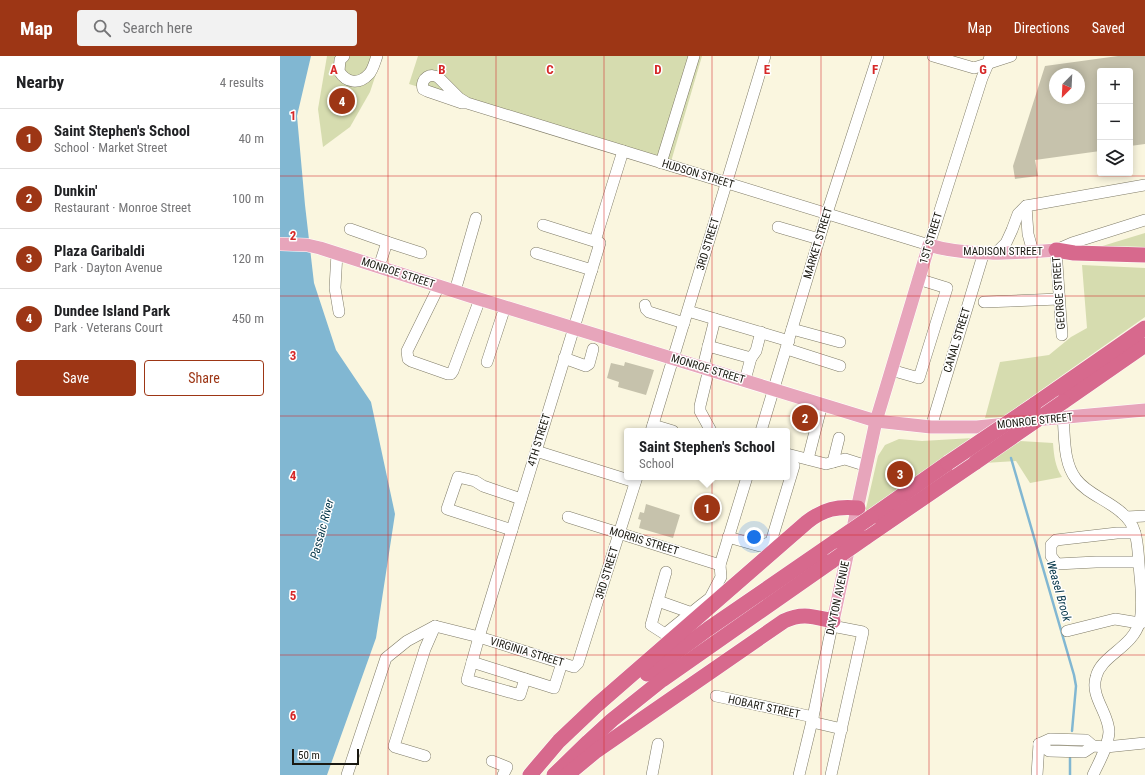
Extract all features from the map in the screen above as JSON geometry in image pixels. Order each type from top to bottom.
[{"type":"highway","points":[[1056,250],[1145,255]]},
{"type":"highway","points":[[534,775],[598,714],[653,668],[1145,328]]},
{"type":"highway","points":[[554,775],[612,720],[662,680],[1145,345]]},
{"type":"highway","points":[[530,775],[559,741],[597,705],[815,515],[836,507],[858,508]]},
{"type":"highway","points":[[567,775],[606,745],[784,621],[793,617],[809,616],[833,623]]},
{"type":"main road","name":"MONROE STREET","points":[[280,244],[307,245],[337,253],[505,307],[876,421],[931,427],[978,427],[1063,417],[1145,410]]},
{"type":"main road","name":"MADISON STREET","points":[[929,245],[943,250],[990,252],[1033,252],[1056,250]]},
{"type":"main road","name":"1ST STREET","points":[[876,421],[929,245]]},
{"type":"main road","name":"DAYTON AVENUE","points":[[833,623],[876,421]]},
{"type":"street","points":[[344,56],[340,60],[339,71],[342,77],[356,82],[369,74],[377,56]]},
{"type":"street","points":[[661,163],[694,56]]},
{"type":"street","name":"3RD STREET","points":[[652,428],[765,56]]},
{"type":"street","name":"MARKET STREET","points":[[762,428],[827,213],[878,56]]},
{"type":"street","points":[[933,56],[974,68],[989,60],[1011,56]]},
{"type":"street","name":"1ST STREET","points":[[929,245],[989,60]]},
{"type":"street","name":"HUDSON STREET","points":[[467,103],[929,245]]},
{"type":"street","name":"4TH STREET","points":[[525,679],[520,695],[468,680],[479,637],[592,270],[598,242],[623,151]]},
{"type":"street","points":[[990,252],[1006,242],[1018,214],[1026,206],[1145,185]]},
{"type":"street","points":[[1026,206],[1028,234],[1033,252]]},
{"type":"street","points":[[455,291],[476,218]]},
{"type":"street","name":"MADISON STREET","points":[[1056,250],[1072,243],[1145,220]]},
{"type":"street","points":[[543,225],[598,242]]},
{"type":"street","points":[[778,227],[819,239]]},
{"type":"street","points":[[350,230],[422,253]]},
{"type":"street","points":[[379,267],[387,242]]},
{"type":"street","name":"GEORGE STREET","points":[[1056,250],[1062,335]]},
{"type":"street","name":"CANAL STREET","points":[[931,427],[990,252]]},
{"type":"street","points":[[337,253],[335,288],[339,312]]},
{"type":"street","points":[[536,253],[592,270]]},
{"type":"street","points":[[891,370],[919,378],[947,288],[918,279]]},
{"type":"street","points":[[439,286],[407,351],[407,356],[408,359],[412,361],[448,374],[451,374],[454,371],[480,299]]},
{"type":"street","points":[[984,302],[1059,298]]},
{"type":"street","points":[[644,305],[649,312],[684,323]]},
{"type":"street","points":[[487,362],[505,307]]},
{"type":"street","points":[[688,311],[761,332],[788,345],[840,366]]},
{"type":"street","points":[[709,428],[700,411],[700,406],[708,346],[715,319]]},
{"type":"street","points":[[792,329],[840,342]]},
{"type":"street","points":[[745,380],[751,358],[756,351],[761,332]]},
{"type":"street","points":[[708,346],[751,358]]},
{"type":"street","points":[[564,358],[586,366],[589,364],[593,349]]},
{"type":"street","points":[[808,459],[822,404]]},
{"type":"street","points":[[1063,417],[1066,456],[1068,464],[1076,479],[1082,485],[1127,517],[1135,533],[1142,606],[1142,623],[1131,638],[1101,667],[1097,673],[1095,680],[1097,696],[1108,724],[1109,732],[1106,747],[1093,775]]},
{"type":"street","points":[[833,462],[839,438]]},
{"type":"street","points":[[536,450],[624,476]]},
{"type":"street","points":[[790,455],[826,464],[845,459],[867,466]]},
{"type":"street","points":[[790,464],[794,466],[790,479]]},
{"type":"street","points":[[512,530],[447,509],[458,477],[475,481],[483,486],[521,499]]},
{"type":"street","name":"3RD STREET","points":[[574,667],[580,658],[636,480]]},
{"type":"street","points":[[666,572],[651,625],[664,634],[710,598],[721,577],[720,565],[746,480]]},
{"type":"street","points":[[728,537],[760,546],[771,542],[790,480]]},
{"type":"street","points":[[1127,517],[1145,516]]},
{"type":"street","name":"MORRIS STREET","points":[[568,517],[720,565]]},
{"type":"street","points":[[1135,533],[1117,533],[1056,540],[1051,545],[1051,556],[1057,564],[1138,562]]},
{"type":"street","points":[[658,601],[692,613]]},
{"type":"street","points":[[1067,631],[1116,619],[1142,623]]},
{"type":"street","points":[[832,775],[863,632],[833,623]]},
{"type":"street","name":"DAYTON AVENUE","points":[[799,775],[833,623]]},
{"type":"street","points":[[424,756],[394,746],[422,656],[435,626]]},
{"type":"street","points":[[346,775],[386,658],[407,641],[435,626]]},
{"type":"street","name":"VIRGINIA STREET","points":[[435,626],[479,637],[574,667]]},
{"type":"street","points":[[472,662],[554,688],[562,663]]},
{"type":"street","name":"HOBART STREET","points":[[716,696],[842,728]]},
{"type":"street","points":[[1037,775],[1040,744],[1049,751],[1084,752],[1093,746],[1106,747],[1145,743]]},
{"type":"street","points":[[652,775],[658,744]]},
{"type":"street","points":[[492,761],[507,767],[504,775]]},
{"type":"green space","points":[[327,56],[382,56],[370,92],[350,127],[323,147],[318,109]]},
{"type":"green space","points":[[418,56],[702,56],[670,165],[409,84]]},
{"type":"green space","points":[[1145,233],[1145,250],[1086,251]]},
{"type":"green space","points":[[1082,265],[1145,268],[1145,317],[1003,417],[985,418],[1000,362],[1049,355],[1071,337],[1087,328]]},
{"type":"green space","points":[[973,438],[1053,443],[1055,461],[1062,477],[1030,483],[1016,461],[937,466],[865,513],[878,456],[885,445],[899,439],[922,441]]},
{"type":"water","name":"Passaic River","points":[[280,56],[311,56],[297,116],[314,283],[336,350],[371,402],[395,514],[376,638],[327,775],[280,775]]},
{"type":"building","points":[[1118,56],[1145,56],[1145,144],[1133,146],[1133,68],[1097,68],[1097,151],[1035,160],[1038,176],[1015,179],[1013,166],[1045,66]]},
{"type":"building","points":[[625,362],[654,370],[646,395],[618,387],[619,382],[607,378],[611,363],[624,366]]},
{"type":"building","points":[[646,504],[680,515],[673,538],[639,528],[641,520],[638,519],[640,512],[644,513]]},
{"type":"waterway","name":"Weasel Brook","points":[[1011,458],[1074,675],[1076,686],[1072,731]]},
{"type":"waterway","name":"Weasel Brook","points":[[1070,758],[1070,775]]},
{"type":"place","name":"Dundee Island Park","points":[[342,101]]},
{"type":"place","name":"Dunkin'","points":[[805,418]]},
{"type":"place","name":"Plaza Garibaldi","points":[[900,474]]},
{"type":"place","name":"Saint Stephen's School","points":[[707,508]]}]
